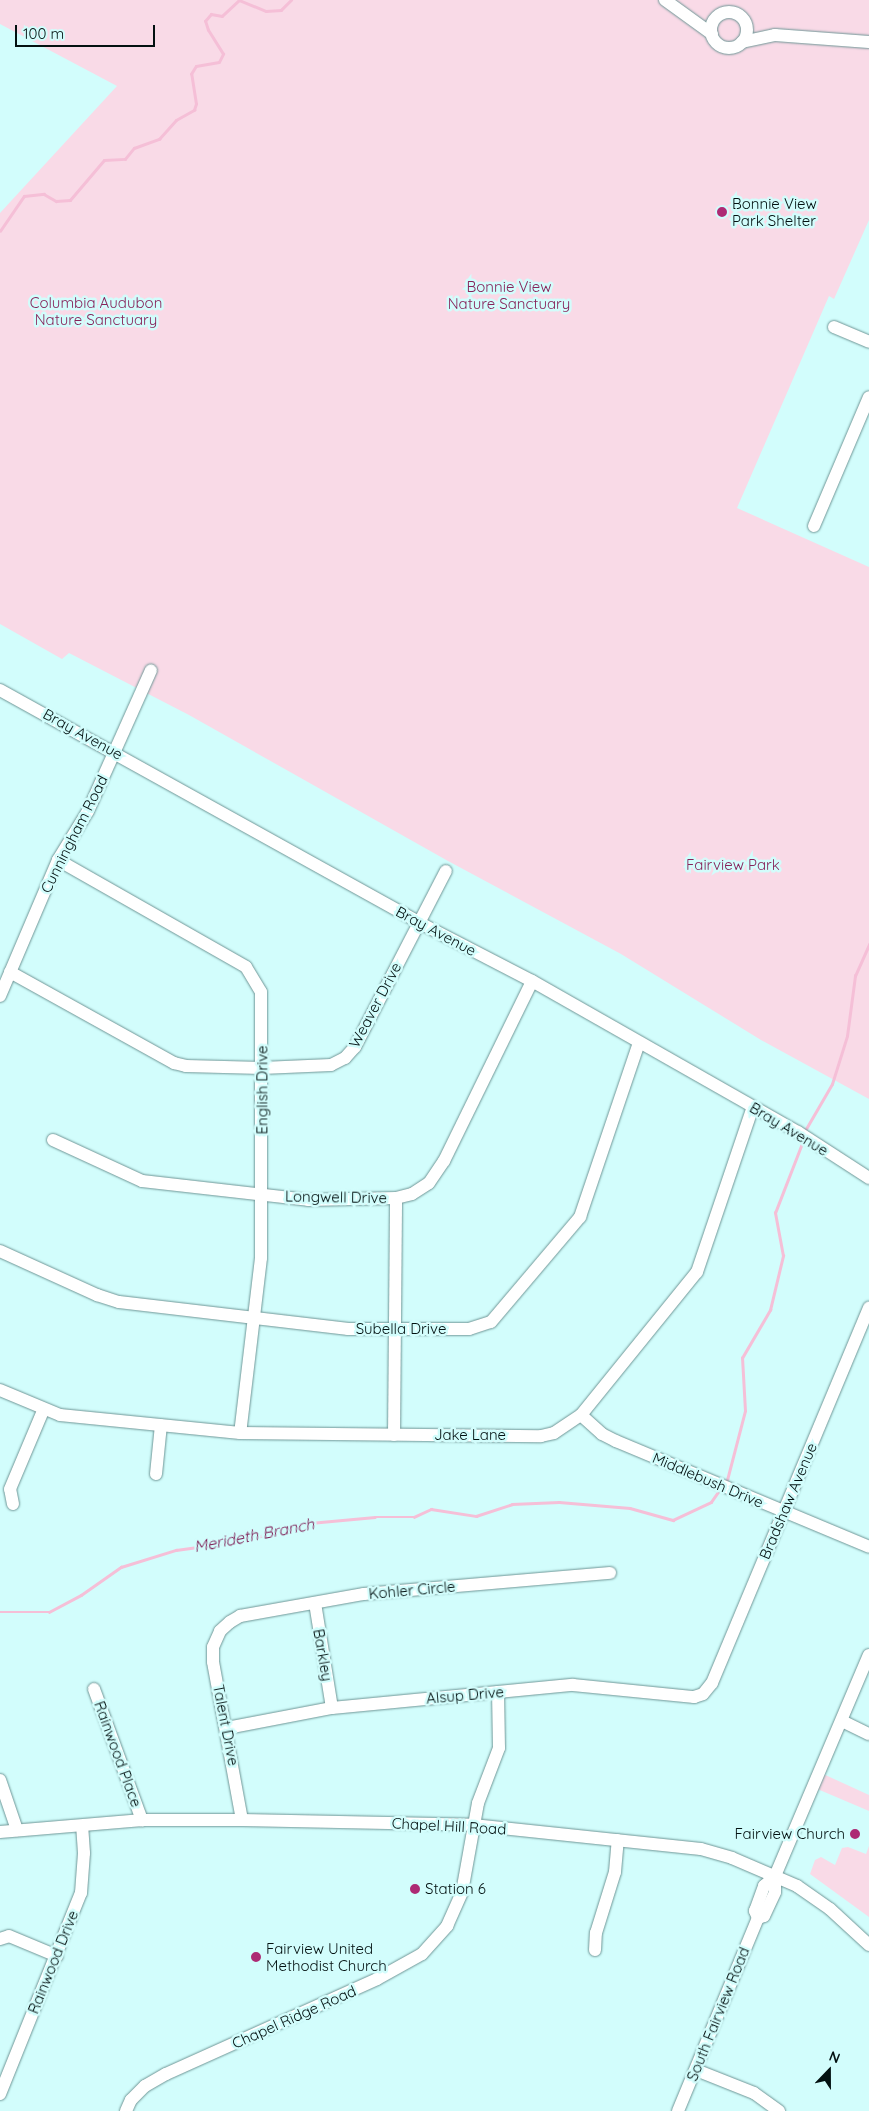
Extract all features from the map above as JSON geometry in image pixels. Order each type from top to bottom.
[{"type":"street","points":[[665,0],[686,13],[712,34],[717,42],[726,47],[775,35],[869,42]]},
{"type":"street","points":[[686,13],[736,13],[745,20],[775,35]]},
{"type":"street","points":[[712,34],[713,23],[720,14]]},
{"type":"street","points":[[742,42],[747,31],[745,20]]},
{"type":"street","points":[[834,328],[869,342]]},
{"type":"street","points":[[814,526],[869,397]]},
{"type":"street","name":"Cunningham Road","points":[[0,996],[58,860],[88,811],[151,670]]},
{"type":"street","name":"Bray Avenue","points":[[0,690],[115,751],[418,922],[532,981],[753,1107],[869,1178]]},
{"type":"street","name":"English Drive","points":[[58,860],[246,967],[261,992],[261,1258],[240,1433]]},
{"type":"street","name":"Weaver Drive","points":[[10,972],[174,1063],[186,1066],[262,1068],[331,1065],[344,1058],[355,1047],[446,871]]},
{"type":"street","name":"Longwell Drive","points":[[53,1140],[142,1180],[308,1200],[396,1198],[412,1194],[429,1183],[444,1161],[532,981]]},
{"type":"street","name":"Subella Drive","points":[[0,1251],[97,1295],[119,1302],[348,1329],[469,1329],[491,1322],[586,1207],[638,1043]]},
{"type":"street","name":"Jake Lane","points":[[0,1390],[43,1411],[60,1415],[240,1433],[541,1436],[554,1433],[581,1415],[697,1272],[753,1107]]},
{"type":"street","points":[[394,1435],[397,1329],[396,1198]]},
{"type":"street","name":"Bradshaw Avenue","points":[[704,1694],[712,1683],[869,1307]]},
{"type":"street","points":[[13,1504],[10,1489],[43,1411]]},
{"type":"street","name":"Middlebush Drive","points":[[581,1415],[602,1434],[616,1441],[869,1547]]},
{"type":"street","points":[[156,1474],[161,1425]]},
{"type":"street","name":"Kohler Circle","points":[[220,1632],[240,1616],[364,1594],[610,1572]]},
{"type":"street","name":"Barkley","points":[[315,1603],[332,1708]]},
{"type":"street","name":"Talent Drive","points":[[220,1632],[213,1647],[213,1662],[227,1728],[242,1820]]},
{"type":"street","points":[[775,1876],[869,1655]]},
{"type":"street","name":"Alsup Drive","points":[[227,1728],[332,1708],[573,1685],[694,1697],[704,1694]]},
{"type":"street","name":"Rainwood Place","points":[[94,1689],[142,1820]]},
{"type":"street","name":"Chapel Ridge Road","points":[[126,2111],[131,2100],[145,2086],[166,2074],[378,1979],[422,1954],[447,1926],[462,1892],[472,1825],[499,1748],[498,1692]]},
{"type":"street","points":[[842,1721],[869,1734]]},
{"type":"street","points":[[0,1780],[17,1830]]},
{"type":"street","name":"Chapel Hill Road","points":[[0,1832],[142,1820],[242,1820],[472,1825],[701,1848],[797,1886],[830,1909],[869,1945]]},
{"type":"street","name":"Rainwood Drive","points":[[0,2094],[3,2074],[57,1956],[81,1893],[84,1853],[82,1826]]},
{"type":"street","points":[[595,1950],[596,1933],[615,1872],[618,1840]]},
{"type":"street","name":"South Fairview Road","points":[[678,2111],[758,1918],[764,1916],[775,1892],[775,1876]]},
{"type":"street","points":[[0,1938],[9,1936],[57,1956]]},
{"type":"street","points":[[696,2070],[754,2093],[779,2111]]},
{"type":"green space","name":"Bonnie View Nature Sanctuary","points":[[0,0],[869,0],[869,220],[834,299],[829,296],[737,508],[869,567],[869,1099],[761,1040],[621,954],[448,861],[189,715],[69,653],[62,659],[0,624],[0,213],[117,86],[0,24]]},
{"type":"green space","points":[[821,1773],[869,1795],[869,1811],[815,1788]]},
{"type":"green space","points":[[869,1846],[869,1917],[810,1874],[815,1860],[821,1857],[835,1865],[842,1848],[848,1847],[866,1854]]},
{"type":"waterway","points":[[0,231],[24,196],[44,194],[56,201],[70,200],[104,160],[125,159],[134,148],[159,139],[176,120],[194,110],[196,104],[191,74],[196,66],[219,62],[223,54],[208,30],[205,21],[211,14],[222,16],[239,0],[266,11],[281,10],[291,0]]},
{"type":"waterway","name":"Merideth Branch","points":[[806,1129],[832,1084],[847,1036],[855,976],[869,944]]},
{"type":"waterway","name":"Merideth Branch","points":[[727,1480],[745,1411],[742,1358],[770,1310],[783,1256],[775,1213],[801,1146]]},
{"type":"waterway","name":"Merideth Branch","points":[[0,1612],[49,1612],[81,1595],[121,1567],[176,1550],[248,1540],[299,1524],[375,1517],[414,1517],[431,1509],[476,1516],[512,1504],[559,1502],[630,1508],[673,1520],[711,1502],[718,1492]]},
{"type":"place","name":"Bonnie View Park Shelter","points":[[722,212]]},
{"type":"place","name":"Fairview Church","points":[[855,1834]]},
{"type":"place","name":"Station 6","points":[[415,1889]]},
{"type":"place","name":"Fairview United Methodist Church","points":[[256,1957]]},
{"type":"park label","name":"Columbia Audubon Nature Sanctuary","points":[[96,310]]},
{"type":"park label","name":"Fairview Park","points":[[733,865]]}]
